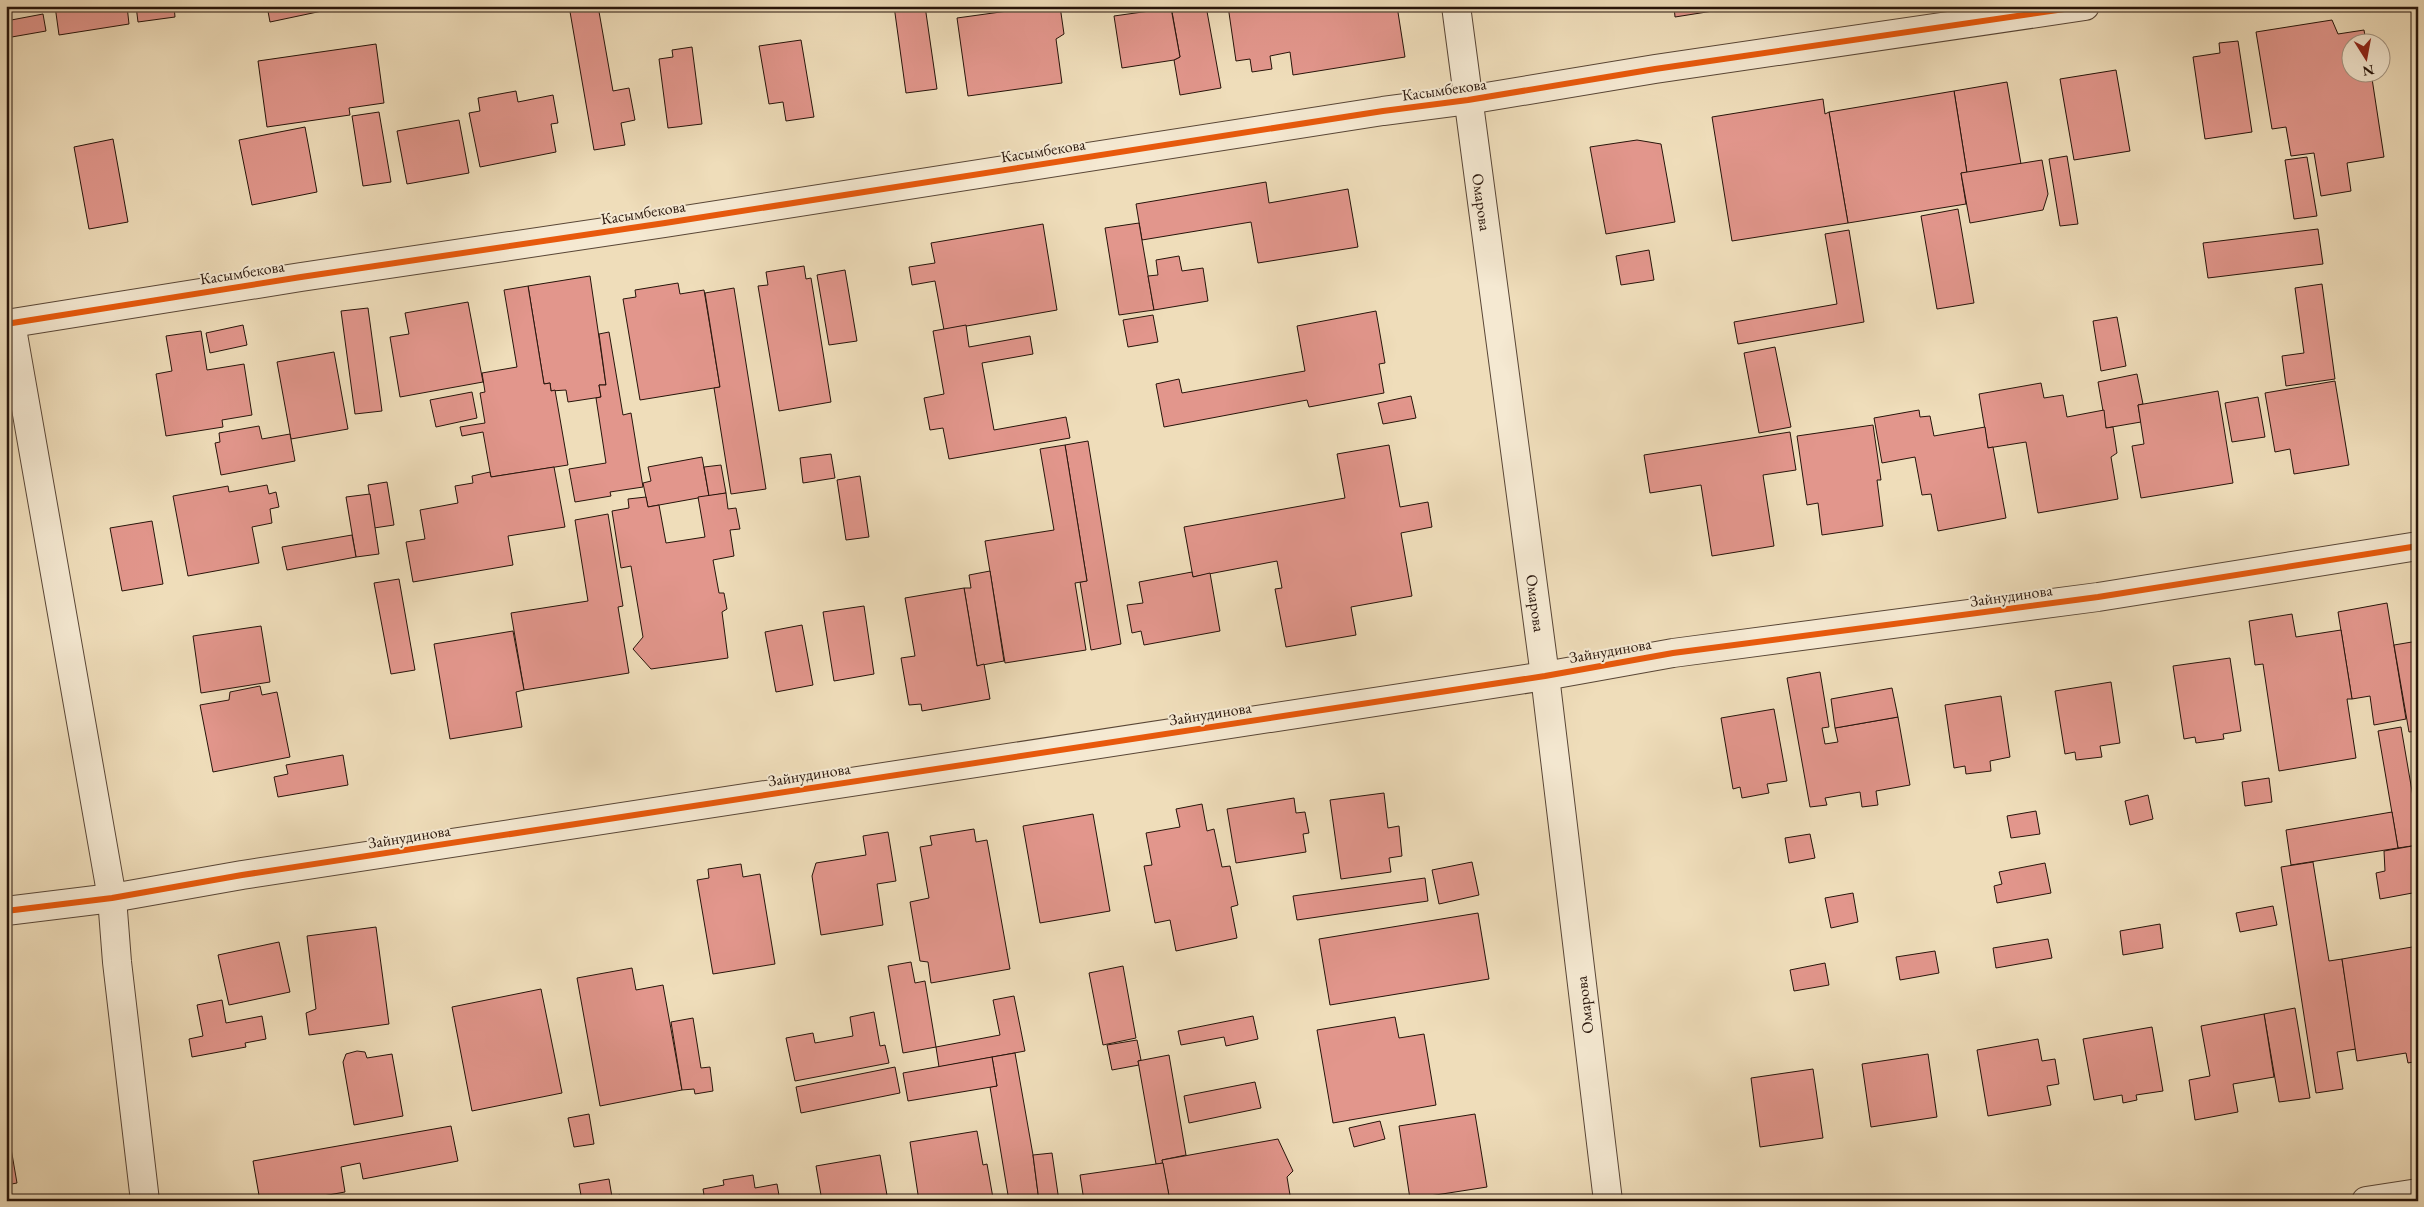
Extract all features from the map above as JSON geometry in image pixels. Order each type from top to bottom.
[{"type":"street","name":"Омарова","points":[[1456,6],[1546,676],[1608,1201]]},
{"type":"street","name":"Касымбекова","points":[[9,323],[1363,114],[1468,100],[1655,69],[2085,6]]},
{"type":"street","points":[[9,323],[112,898],[118,971],[145,1201]]},
{"type":"street","name":"Зайнудинова","points":[[6,911],[112,898],[242,875],[1546,676],[1672,654],[2098,597],[2418,546]]},
{"type":"street","points":[[2366,1201],[2418,1193]]},
{"type":"building","points":[[55,6],[127,6],[129,24],[59,35]]},
{"type":"building","points":[[136,6],[174,6],[175,17],[138,22]]},
{"type":"building","points":[[267,6],[341,6],[341,7],[270,22]]},
{"type":"building","points":[[569,6],[598,6],[613,91],[629,88],[635,120],[621,123],[625,145],[594,150]]},
{"type":"building","points":[[894,6],[925,6],[937,89],[906,93]]},
{"type":"building","points":[[1044,6],[1060,6],[1064,34],[1056,39],[1062,83],[968,96],[957,18]]},
{"type":"building","points":[[1171,6],[1206,6],[1221,88],[1180,95],[1174,60],[1180,57]]},
{"type":"building","points":[[1228,6],[1397,6],[1405,57],[1293,75],[1290,52],[1270,56],[1272,69],[1252,72],[1250,59],[1236,61]]},
{"type":"building","points":[[1674,6],[1713,6],[1713,11],[1675,17]]},
{"type":"building","points":[[1171,8],[1180,57],[1174,60],[1122,68],[1114,16]]},
{"type":"building","points":[[43,14],[46,31],[6,38],[6,21]]},
{"type":"building","points":[[2332,20],[2338,34],[2342,33],[2342,82],[2373,82],[2384,157],[2347,163],[2351,191],[2321,196],[2314,153],[2291,156],[2286,127],[2272,129],[2256,32]]},
{"type":"building","points":[[801,40],[814,117],[786,121],[783,102],[769,104],[759,46]]},
{"type":"building","points":[[2238,41],[2252,132],[2205,139],[2193,57],[2220,53],[2219,43]]},
{"type":"building","points":[[376,44],[384,103],[349,108],[350,115],[267,127],[258,61]]},
{"type":"building","points":[[692,47],[702,124],[668,128],[659,59],[673,57],[672,50]]},
{"type":"building","points":[[2116,70],[2130,151],[2074,160],[2060,79]]},
{"type":"building","points":[[2007,82],[2021,164],[1967,173],[1954,91]]},
{"type":"building","points":[[516,91],[518,102],[553,95],[558,123],[551,124],[556,152],[480,167],[469,113],[480,111],[478,98]]},
{"type":"building","points":[[1954,91],[1967,173],[1961,173],[1966,204],[1848,223],[1829,112]]},
{"type":"building","points":[[1823,99],[1825,114],[1829,112],[1848,223],[1732,241],[1712,117]]},
{"type":"building","points":[[379,112],[391,182],[363,186],[352,116]]},
{"type":"building","points":[[459,120],[469,173],[407,184],[397,131]]},
{"type":"building","points":[[305,127],[317,192],[252,205],[239,140]]},
{"type":"building","points":[[113,139],[128,222],[89,229],[74,147]]},
{"type":"building","points":[[1637,140],[1661,144],[1675,222],[1606,234],[1590,147]]},
{"type":"building","points":[[2067,156],[2078,224],[2060,226],[2049,159]]},
{"type":"building","points":[[2307,157],[2317,216],[2294,219],[2285,160]]},
{"type":"building","points":[[2042,160],[2048,194],[2043,210],[1970,223],[1961,173]]},
{"type":"building","points":[[1266,182],[1269,203],[1348,189],[1358,247],[1258,263],[1251,222],[1142,240],[1136,204]]},
{"type":"building","points":[[1958,209],[1974,303],[1937,309],[1921,216]]},
{"type":"building","points":[[1139,223],[1154,310],[1119,315],[1105,228]]},
{"type":"building","points":[[1043,224],[1057,310],[944,330],[935,281],[912,285],[909,267],[935,263],[931,243]]},
{"type":"building","points":[[2318,229],[2323,264],[2208,278],[2203,243]]},
{"type":"building","points":[[1849,230],[1864,322],[1738,344],[1734,322],[1837,304],[1825,234]]},
{"type":"building","points":[[1649,250],[1654,280],[1621,285],[1616,256]]},
{"type":"building","points":[[1179,256],[1182,271],[1203,268],[1208,301],[1154,310],[1148,276],[1158,275],[1156,260]]},
{"type":"building","points":[[804,266],[806,279],[811,278],[831,402],[779,411],[758,286],[768,285],[766,272]]},
{"type":"building","points":[[845,270],[857,341],[829,345],[817,275]]},
{"type":"building","points":[[590,276],[606,385],[599,385],[601,397],[568,402],[566,390],[551,391],[550,383],[544,384],[528,286]]},
{"type":"building","points":[[678,283],[680,294],[704,290],[720,387],[640,400],[623,299],[636,297],[635,290]]},
{"type":"building","points":[[2322,284],[2335,379],[2286,386],[2282,356],[2304,353],[2295,288]]},
{"type":"building","points":[[528,286],[544,384],[550,383],[551,391],[555,390],[568,465],[491,477],[483,432],[462,436],[460,427],[485,423],[480,393],[485,392],[482,373],[517,367],[504,290]]},
{"type":"building","points":[[734,288],[766,489],[731,494],[714,388],[720,387],[705,293]]},
{"type":"building","points":[[468,302],[483,382],[400,397],[390,337],[409,334],[405,313]]},
{"type":"building","points":[[368,308],[382,411],[355,414],[341,311]]},
{"type":"building","points":[[1376,311],[1385,363],[1379,364],[1384,393],[1309,407],[1307,400],[1164,427],[1156,384],[1179,379],[1182,393],[1305,371],[1297,326]]},
{"type":"building","points":[[1153,315],[1158,342],[1128,347],[1123,320]]},
{"type":"building","points":[[2117,317],[2126,366],[2101,371],[2093,321]]},
{"type":"building","points":[[243,325],[247,345],[210,353],[206,333]]},
{"type":"building","points":[[966,325],[969,347],[1030,336],[1033,354],[982,363],[994,430],[1066,417],[1070,438],[949,459],[943,428],[930,430],[924,398],[944,394],[933,331]]},
{"type":"building","points":[[201,331],[207,370],[244,364],[252,415],[222,420],[223,427],[166,436],[156,374],[172,371],[166,336]]},
{"type":"building","points":[[609,332],[623,415],[631,413],[643,487],[610,492],[611,496],[575,502],[569,469],[606,463],[596,398],[601,397],[599,385],[606,385],[599,334]]},
{"type":"building","points":[[1775,347],[1791,427],[1759,433],[1744,353]]},
{"type":"building","points":[[334,352],[348,429],[291,439],[277,362]]},
{"type":"building","points":[[2137,374],[2143,404],[2138,405],[2141,422],[2106,428],[2098,382]]},
{"type":"building","points":[[2335,381],[2349,465],[2294,474],[2290,449],[2275,452],[2265,393]]},
{"type":"building","points":[[2041,383],[2044,398],[2063,395],[2067,417],[2104,410],[2106,428],[2113,427],[2117,453],[2111,457],[2118,499],[2038,513],[2026,442],[1988,448],[1979,394]]},
{"type":"building","points":[[2218,391],[2233,483],[2141,498],[2132,446],[2144,444],[2138,405]]},
{"type":"building","points":[[472,392],[477,418],[436,427],[430,400]]},
{"type":"building","points":[[1411,396],[1416,418],[1383,424],[1378,403]]},
{"type":"building","points":[[2258,397],[2265,437],[2232,442],[2225,403]]},
{"type":"building","points":[[1919,410],[1920,417],[1930,416],[1934,436],[1985,427],[1988,448],[1993,447],[2006,518],[1938,531],[1931,494],[1922,495],[1915,457],[1882,463],[1874,418]]},
{"type":"building","points":[[1873,425],[1881,480],[1877,480],[1883,526],[1822,535],[1818,503],[1807,505],[1797,436]]},
{"type":"building","points":[[259,426],[262,439],[290,434],[295,461],[221,475],[215,443],[220,442],[219,433]]},
{"type":"building","points":[[1790,432],[1796,470],[1763,475],[1774,546],[1712,556],[1701,485],[1650,493],[1644,455]]},
{"type":"building","points":[[1088,441],[1121,644],[1091,650],[1080,582],[1087,581],[1065,445]]},
{"type":"building","points":[[1065,445],[1087,581],[1075,583],[1086,650],[1005,663],[985,541],[1054,530],[1040,449]]},
{"type":"building","points":[[1389,445],[1400,507],[1428,502],[1432,527],[1401,533],[1412,596],[1351,607],[1356,635],[1286,647],[1275,589],[1282,588],[1277,561],[1193,577],[1184,527],[1345,498],[1337,454]]},
{"type":"building","points":[[831,454],[835,478],[803,483],[800,458]]},
{"type":"building","points":[[702,457],[709,496],[648,507],[643,483],[651,481],[648,467]]},
{"type":"building","points":[[721,465],[726,493],[709,496],[704,467]]},
{"type":"building","points":[[554,467],[565,527],[508,536],[513,565],[413,582],[406,542],[425,539],[420,510],[458,503],[455,486],[473,483],[472,476],[490,472],[491,477]]},
{"type":"building","points":[[860,476],[869,537],[846,540],[837,480]]},
{"type":"building","points":[[387,482],[394,525],[374,528],[368,485]]},
{"type":"building","points":[[267,485],[269,494],[276,492],[279,507],[270,509],[272,523],[252,527],[259,563],[188,576],[173,496],[228,486],[229,492]]},
{"type":"building","points":[[726,493],[728,509],[736,508],[740,529],[730,530],[734,556],[713,560],[719,593],[724,593],[727,609],[722,612],[728,658],[651,669],[633,649],[643,637],[631,566],[621,568],[612,511],[629,508],[628,499],[646,497],[648,507],[659,505],[666,543],[705,537],[698,497]]},
{"type":"building","points":[[370,494],[379,554],[356,557],[346,497]]},
{"type":"building","points":[[608,514],[623,606],[618,607],[629,673],[524,690],[511,613],[588,601],[575,520]]},
{"type":"building","points":[[152,521],[163,584],[122,591],[110,528]]},
{"type":"building","points":[[352,535],[356,557],[287,570],[282,547]]},
{"type":"building","points":[[990,571],[1004,661],[977,666],[964,588],[971,588],[969,575]]},
{"type":"building","points":[[1192,572],[1193,577],[1210,573],[1220,631],[1144,645],[1141,631],[1132,633],[1127,605],[1143,603],[1139,582]]},
{"type":"building","points":[[399,579],[415,670],[391,674],[374,583]]},
{"type":"building","points":[[964,588],[977,666],[984,664],[990,699],[922,711],[921,704],[909,705],[901,658],[915,656],[905,598]]},
{"type":"building","points":[[2387,603],[2406,719],[2374,725],[2370,696],[2352,699],[2338,612]]},
{"type":"building","points":[[864,606],[874,674],[834,681],[823,612]]},
{"type":"building","points":[[2292,614],[2296,637],[2341,630],[2352,699],[2347,699],[2356,758],[2279,771],[2263,664],[2255,665],[2249,621]]},
{"type":"building","points":[[802,625],[813,685],[776,692],[765,632]]},
{"type":"building","points":[[261,626],[270,682],[201,693],[193,636]]},
{"type":"building","points":[[513,631],[524,690],[516,692],[522,727],[450,739],[434,644]]},
{"type":"building","points":[[2418,641],[2418,731],[2409,732],[2394,645]]},
{"type":"building","points":[[2230,658],[2241,731],[2223,734],[2224,739],[2196,743],[2195,737],[2184,739],[2173,666]]},
{"type":"building","points":[[1820,672],[1829,727],[1822,728],[1825,744],[1838,742],[1835,728],[1898,717],[1910,785],[1876,791],[1878,805],[1862,807],[1860,792],[1825,798],[1827,805],[1810,807],[1787,678]]},
{"type":"building","points":[[2111,682],[2120,743],[2100,746],[2102,757],[2076,760],[2075,752],[2065,754],[2055,691]]},
{"type":"building","points":[[260,686],[262,695],[277,692],[290,757],[213,772],[200,705],[229,700],[230,692]]},
{"type":"building","points":[[1892,688],[1898,717],[1835,728],[1831,699]]},
{"type":"building","points":[[2001,696],[2010,757],[1990,761],[1991,771],[1966,774],[1965,766],[1954,768],[1945,705]]},
{"type":"building","points":[[1774,709],[1787,781],[1767,784],[1769,793],[1742,798],[1740,787],[1733,789],[1721,718]]},
{"type":"building","points":[[2401,727],[2418,826],[2418,845],[2398,848],[2378,731]]},
{"type":"building","points":[[343,755],[348,785],[278,797],[274,777],[288,774],[286,765]]},
{"type":"building","points":[[2269,778],[2272,802],[2245,806],[2242,782]]},
{"type":"building","points":[[1384,793],[1388,828],[1399,826],[1402,856],[1389,858],[1391,872],[1341,879],[1330,800]]},
{"type":"building","points":[[2148,795],[2153,819],[2130,825],[2125,801]]},
{"type":"building","points":[[1294,798],[1296,813],[1305,812],[1309,833],[1303,834],[1306,852],[1236,863],[1227,809]]},
{"type":"building","points":[[1202,804],[1207,831],[1214,829],[1222,867],[1230,866],[1238,905],[1231,907],[1237,938],[1176,951],[1170,920],[1155,923],[1144,866],[1152,865],[1146,833],[1180,827],[1176,809]]},
{"type":"building","points":[[2036,811],[2040,834],[2011,838],[2007,816]]},
{"type":"building","points":[[2392,812],[2398,848],[2291,865],[2286,830]]},
{"type":"building","points":[[1093,814],[1110,911],[1040,923],[1023,826]]},
{"type":"building","points":[[974,829],[976,842],[987,840],[1010,969],[931,983],[928,962],[920,961],[910,902],[929,898],[920,847],[932,845],[930,836]]},
{"type":"building","points":[[888,832],[896,881],[877,884],[883,925],[821,935],[812,876],[816,863],[866,855],[863,836]]},
{"type":"building","points":[[1810,834],[1815,858],[1789,863],[1785,838]]},
{"type":"building","points":[[2418,845],[2418,892],[2380,899],[2376,873],[2385,871],[2384,851]]},
{"type":"building","points":[[1472,862],[1479,895],[1439,904],[1432,870]]},
{"type":"building","points":[[2313,862],[2329,961],[2342,959],[2356,1049],[2337,1052],[2343,1089],[2316,1093],[2281,867]]},
{"type":"building","points":[[2045,863],[2051,893],[1997,903],[1994,886],[2002,884],[1999,872]]},
{"type":"building","points":[[741,864],[743,877],[760,874],[775,964],[713,974],[697,880],[709,878],[708,869]]},
{"type":"building","points":[[1425,878],[1428,901],[1297,920],[1293,896]]},
{"type":"building","points":[[1853,893],[1858,922],[1831,928],[1825,898]]},
{"type":"building","points":[[2273,906],[2277,925],[2240,932],[2236,913]]},
{"type":"building","points":[[1478,913],[1489,979],[1330,1005],[1319,939]]},
{"type":"building","points":[[2160,924],[2163,948],[2123,955],[2120,931]]},
{"type":"building","points":[[376,927],[389,1024],[309,1035],[306,1013],[316,1009],[307,936]]},
{"type":"building","points":[[2048,939],[2052,958],[1996,968],[1993,948]]},
{"type":"building","points":[[279,942],[290,992],[229,1005],[218,955]]},
{"type":"building","points":[[2418,946],[2418,1061],[2408,1063],[2406,1053],[2357,1061],[2342,959]]},
{"type":"building","points":[[1935,951],[1939,973],[1900,980],[1896,957]]},
{"type":"building","points":[[911,962],[915,983],[925,981],[936,1047],[903,1053],[888,966]]},
{"type":"building","points":[[1825,963],[1829,985],[1794,991],[1790,970]]},
{"type":"building","points":[[1123,966],[1136,1038],[1103,1045],[1089,973]]},
{"type":"building","points":[[632,968],[636,990],[663,985],[682,1090],[600,1106],[577,978]]},
{"type":"building","points":[[541,989],[562,1093],[472,1111],[452,1007]]},
{"type":"building","points":[[1014,996],[1025,1051],[939,1067],[936,1047],[1000,1035],[993,1000]]},
{"type":"building","points":[[222,1000],[226,1023],[262,1016],[266,1039],[245,1043],[246,1047],[192,1057],[189,1039],[203,1036],[197,1005]]},
{"type":"building","points":[[2295,1008],[2310,1098],[2279,1102],[2264,1014]]},
{"type":"building","points":[[874,1012],[880,1046],[885,1045],[889,1063],[795,1081],[786,1038],[813,1033],[815,1043],[853,1036],[850,1017]]},
{"type":"building","points":[[2264,1014],[2274,1077],[2233,1084],[2238,1112],[2195,1120],[2189,1080],[2210,1076],[2201,1026]]},
{"type":"building","points":[[1253,1016],[1258,1039],[1226,1046],[1224,1037],[1181,1045],[1178,1031]]},
{"type":"building","points":[[1395,1017],[1399,1038],[1424,1034],[1436,1105],[1333,1123],[1317,1030]]},
{"type":"building","points":[[693,1018],[701,1068],[710,1067],[713,1091],[695,1094],[694,1089],[682,1090],[671,1022]]},
{"type":"building","points":[[2152,1027],[2163,1091],[2136,1095],[2137,1100],[2123,1103],[2122,1095],[2094,1100],[2083,1039]]},
{"type":"building","points":[[2038,1039],[2042,1061],[2055,1059],[2059,1084],[2047,1086],[2051,1105],[1988,1116],[1977,1050]]},
{"type":"building","points":[[1137,1040],[1141,1060],[1138,1061],[1139,1065],[1112,1070],[1107,1045]]},
{"type":"building","points":[[357,1051],[365,1052],[367,1058],[392,1054],[403,1116],[354,1125],[343,1062],[346,1054]]},
{"type":"building","points":[[1015,1053],[1039,1201],[1009,1201],[990,1087],[997,1086],[992,1057]]},
{"type":"building","points":[[1928,1054],[1937,1117],[1871,1127],[1862,1064]]},
{"type":"building","points":[[1169,1055],[1186,1155],[1162,1160],[1163,1163],[1156,1164],[1138,1061]]},
{"type":"building","points":[[992,1057],[997,1086],[908,1101],[903,1073]]},
{"type":"building","points":[[895,1067],[900,1093],[801,1113],[796,1087]]},
{"type":"building","points":[[1813,1069],[1823,1138],[1760,1147],[1751,1078]]},
{"type":"building","points":[[1255,1082],[1261,1108],[1189,1123],[1184,1096]]},
{"type":"building","points":[[589,1114],[594,1144],[574,1147],[568,1118]]},
{"type":"building","points":[[1475,1114],[1487,1187],[1410,1199],[1399,1126]]},
{"type":"building","points":[[1380,1121],[1385,1139],[1354,1147],[1349,1128]]},
{"type":"building","points":[[451,1126],[458,1161],[363,1179],[360,1163],[341,1167],[345,1192],[295,1201],[260,1201],[253,1161]]},
{"type":"building","points":[[6,1131],[8,1131],[17,1183],[6,1185]]},
{"type":"building","points":[[977,1131],[983,1165],[987,1164],[993,1198],[985,1201],[919,1201],[910,1142]]},
{"type":"building","points":[[1278,1139],[1293,1171],[1287,1177],[1291,1201],[1170,1201],[1162,1160]]},
{"type":"building","points":[[1052,1153],[1059,1201],[1039,1201],[1033,1155]]},
{"type":"building","points":[[880,1155],[888,1201],[822,1201],[816,1166]]},
{"type":"building","points":[[1163,1163],[1170,1201],[1084,1201],[1080,1175]]},
{"type":"building","points":[[753,1175],[755,1188],[777,1184],[780,1201],[705,1201],[703,1189],[724,1185],[723,1180]]},
{"type":"building","points":[[609,1179],[612,1197],[620,1195],[621,1201],[582,1201],[579,1184]]},
{"type":"cycle path","points":[[6,324],[1383,111],[1468,100],[1655,69],[2085,6]]},
{"type":"cycle path","points":[[6,911],[112,898],[242,875],[1545,676],[1673,653],[2098,597],[2418,546]]}]
